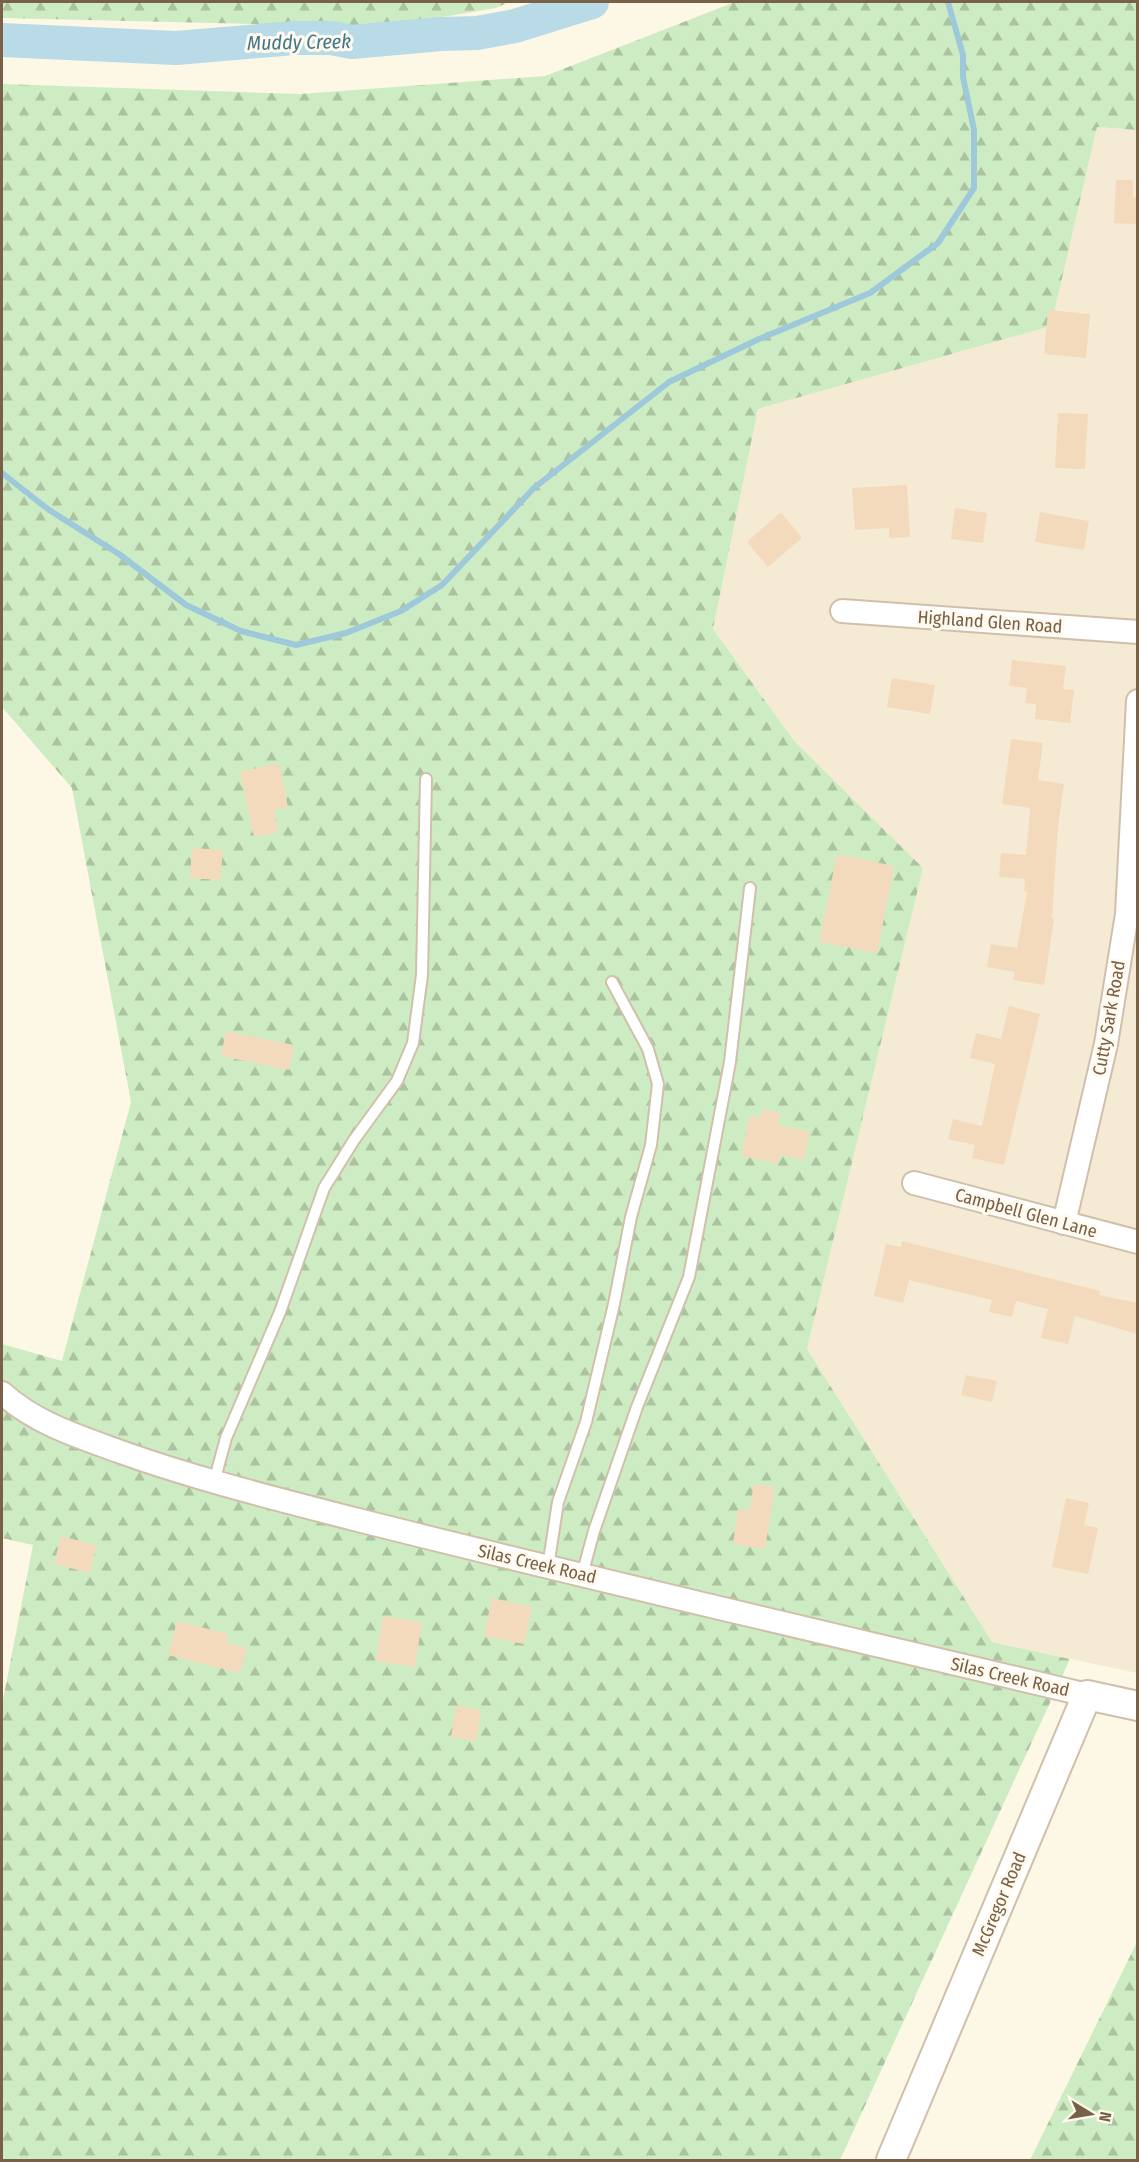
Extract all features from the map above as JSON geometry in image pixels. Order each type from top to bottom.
[{"type":"street","name":"Highland Glen Road","points":[[842,611],[1137,632]]},
{"type":"street","name":"Cutty Sark Road","points":[[1064,1223],[1106,1044],[1127,914],[1137,701]]},
{"type":"street","name":"Campbell Glen Lane","points":[[914,1183],[1137,1242]]},
{"type":"street","name":"Silas Creek Road","points":[[2,1393],[34,1417],[66,1432],[159,1466],[214,1482],[548,1567],[1087,1695]]},
{"type":"street","points":[[1087,1695],[1137,1706]]},
{"type":"street","name":"McGregor Road","points":[[891,2160],[1087,1695]]},
{"type":"lane","points":[[214,1482],[226,1438],[280,1312],[324,1188],[354,1140],[397,1081],[413,1043],[422,975],[426,778]]},
{"type":"lane","points":[[582,1575],[594,1531],[637,1407],[689,1277],[730,1062],[750,888]]},
{"type":"lane","points":[[548,1567],[558,1502],[585,1422],[614,1304],[631,1217],[651,1145],[658,1084],[648,1049],[612,982]]},
{"type":"shaded area","points":[[1097,127],[1137,130],[1137,1673],[992,1642],[807,1349],[923,868],[795,742],[713,629],[758,409],[1051,326]]},
{"type":"green space","points":[[2,2],[509,2],[496,8],[383,27],[2,18]]},
{"type":"green space","points":[[735,2],[1137,2],[1137,130],[1097,127],[1051,326],[758,409],[713,629],[795,742],[923,868],[807,1349],[992,1642],[1070,1659],[840,2160],[2,2160],[2,1705],[33,1545],[2,1538],[2,1344],[62,1361],[131,1102],[72,788],[2,707],[2,84],[300,94],[545,76]]},
{"type":"green space","points":[[1137,1942],[1137,2160],[1030,2160]]},
{"type":"building","points":[[1116,180],[1133,180],[1133,197],[1137,197],[1137,224],[1114,223]]},
{"type":"building","points":[[1048,310],[1090,314],[1086,358],[1044,354]]},
{"type":"building","points":[[1058,413],[1088,414],[1085,469],[1055,468]]},
{"type":"building","points":[[907,485],[910,537],[889,538],[889,528],[855,530],[852,488]]},
{"type":"building","points":[[955,508],[987,513],[983,543],[951,539]]},
{"type":"building","points":[[781,512],[802,538],[768,567],[747,542]]},
{"type":"building","points":[[1040,512],[1089,521],[1084,550],[1035,542]]},
{"type":"building","points":[[1012,660],[1066,666],[1063,689],[1074,690],[1070,723],[1035,719],[1036,704],[1025,703],[1027,688],[1009,686]]},
{"type":"building","points":[[892,678],[935,685],[930,714],[887,707]]},
{"type":"building","points":[[1011,739],[1043,743],[1038,780],[1064,784],[1058,827],[1052,918],[1054,919],[1044,985],[1013,980],[1015,972],[987,967],[991,944],[1017,948],[1027,892],[1024,891],[1025,879],[999,877],[1001,853],[1026,855],[1030,808],[1002,804]]},
{"type":"building","points":[[279,763],[288,807],[274,810],[278,832],[254,837],[240,772]]},
{"type":"building","points":[[192,848],[223,850],[220,880],[190,878]]},
{"type":"building","points":[[837,854],[894,866],[877,953],[819,942]]},
{"type":"building","points":[[1009,1006],[1040,1014],[1004,1165],[972,1158],[975,1145],[948,1139],[953,1119],[982,1126],[995,1064],[970,1058],[976,1033],[1001,1039]]},
{"type":"building","points":[[226,1031],[294,1045],[289,1070],[221,1056]]},
{"type":"building","points":[[762,1109],[781,1113],[778,1125],[810,1132],[804,1160],[780,1155],[778,1164],[741,1156],[750,1116],[760,1118]]},
{"type":"building","points":[[902,1241],[1100,1291],[1099,1295],[1137,1303],[1137,1334],[1075,1316],[1068,1344],[1041,1338],[1048,1309],[1016,1301],[1012,1317],[989,1312],[992,1300],[909,1280],[903,1303],[874,1296],[886,1244],[901,1247]]},
{"type":"building","points":[[966,1375],[997,1381],[992,1402],[961,1395]]},
{"type":"building","points":[[754,1484],[775,1487],[765,1549],[733,1544],[738,1509],[749,1511]]},
{"type":"building","points":[[1066,1498],[1089,1503],[1084,1525],[1098,1528],[1088,1574],[1052,1567]]},
{"type":"building","points":[[61,1536],[96,1545],[90,1573],[54,1564]]},
{"type":"building","points":[[492,1598],[532,1607],[524,1644],[484,1636]]},
{"type":"building","points":[[383,1616],[422,1622],[415,1667],[376,1661]]},
{"type":"building","points":[[177,1621],[228,1634],[226,1643],[247,1648],[240,1673],[168,1655]]},
{"type":"building","points":[[456,1706],[481,1710],[476,1741],[451,1737]]},
{"type":"waterway","name":"Muddy Creek","points":[[2,40],[176,48],[294,38],[331,38],[352,42],[477,33],[515,26],[592,2]]},
{"type":"waterway","points":[[2,473],[49,510],[119,554],[186,605],[241,631],[296,645],[346,633],[401,611],[442,585],[534,488],[669,382],[759,339],[870,293],[938,243],[974,188],[974,130],[963,77],[963,55],[948,2]]}]
